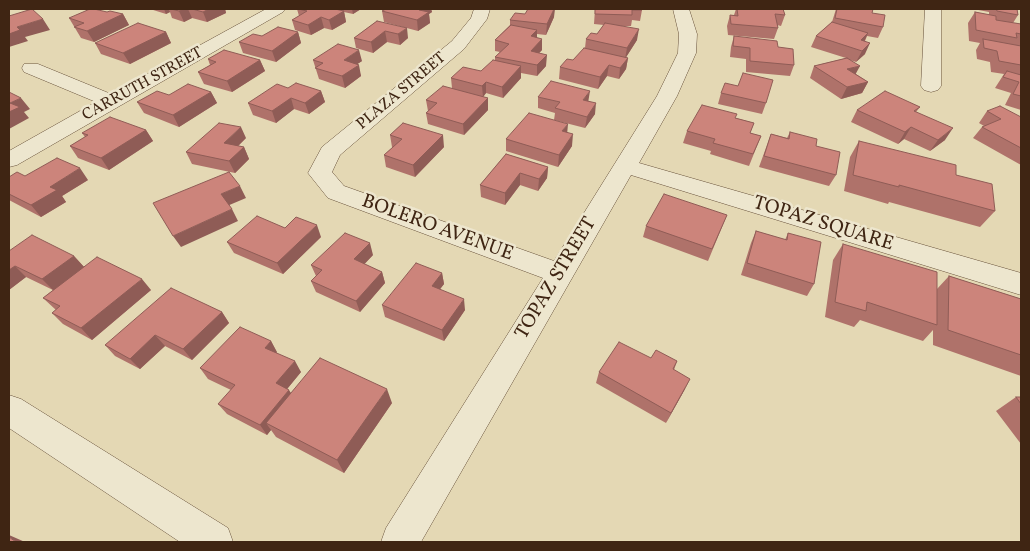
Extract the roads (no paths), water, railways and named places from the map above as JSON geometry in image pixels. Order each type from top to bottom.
[{"type":"street","name":"CARRUTH STREET","points":[[9,160],[277,9]]},
{"type":"street","name":"PLAZA STREET","points":[[320,173],[330,152],[458,44],[479,18],[482,9]]},
{"type":"street","name":"TOPAZ STREET","points":[[400,542],[667,96],[687,53],[688,34],[681,9]]},
{"type":"street","points":[[931,86],[933,9]]},
{"type":"street","points":[[31,68],[112,102]]},
{"type":"street","name":"TOPAZ SQUARE","points":[[625,166],[1021,284]]},
{"type":"street","name":"BOLERO AVENUE","points":[[320,173],[336,192],[560,274]]},
{"type":"street","points":[[9,410],[214,542]]}]
